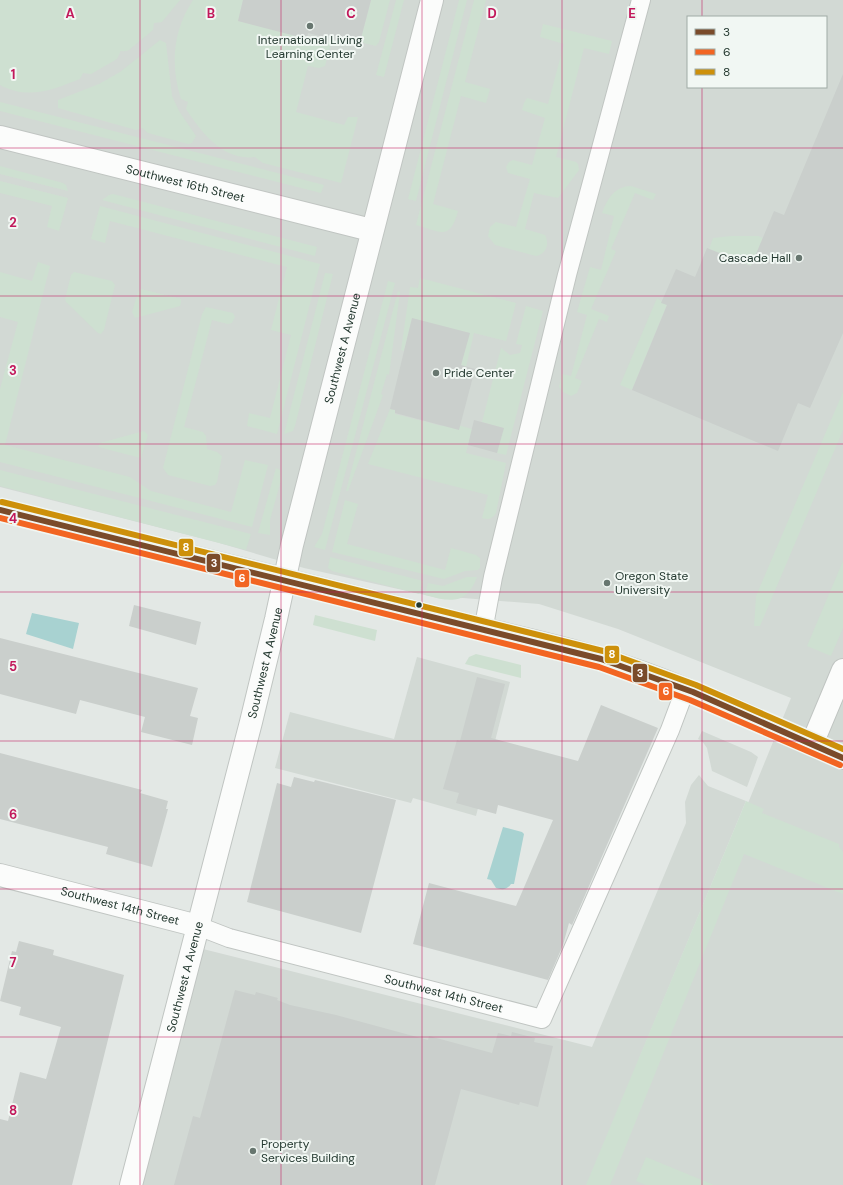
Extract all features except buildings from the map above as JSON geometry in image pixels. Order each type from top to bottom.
[{"type":"street","name":"Southwest A Avenue","points":[[131,1185],[256,700],[276,619],[284,579],[371,230],[432,0]]},
{"type":"street","name":"Southwest 16th Street","points":[[0,137],[371,230]]},
{"type":"street","points":[[0,510],[284,579],[483,630],[550,644],[602,659],[685,690],[843,758]]},
{"type":"street","points":[[812,744],[843,670]]},
{"type":"street","name":"Southwest 14th Street","points":[[0,875],[198,926]]},
{"type":"lane","points":[[483,630],[493,576],[565,282],[641,0]]},
{"type":"lane","name":"Southwest 14th Street","points":[[198,926],[229,938],[542,1018],[670,730],[685,690]]},
{"type":"shaded area","name":"Oregon State University","points":[[0,0],[843,0],[843,1185],[136,1185],[195,947],[592,1047],[686,823],[685,802],[691,785],[699,775],[708,786],[746,801],[639,1059],[643,1060],[791,698],[618,629],[539,604],[463,598],[443,599],[304,568],[216,542],[0,487]]},
{"type":"shaded area","points":[[417,657],[510,682],[476,816],[413,798],[411,803],[275,768],[290,712],[394,739]]},
{"type":"shaded area","points":[[702,731],[751,752],[758,757],[747,787],[712,771],[707,748],[702,741],[698,739]]},
{"type":"green space","points":[[0,0],[180,0],[162,22],[154,23],[153,30],[129,50],[121,51],[117,59],[91,74],[83,73],[80,79],[70,83],[50,90],[30,93],[10,90],[0,85]]},
{"type":"green space","points":[[193,0],[243,0],[238,21],[331,43],[325,66],[319,68],[308,66],[296,112],[344,125],[348,117],[358,117],[341,183],[263,163],[255,157],[233,155],[214,144],[206,136],[186,109],[188,102],[181,99],[175,73],[175,48],[181,24]]},
{"type":"green space","points":[[371,0],[390,0],[379,42],[376,46],[360,42]]},
{"type":"green space","points":[[396,0],[404,0],[384,77],[376,75]]},
{"type":"green space","points":[[459,0],[467,0],[416,201],[408,199]]},
{"type":"green space","points":[[474,0],[486,0],[465,82],[490,89],[486,103],[461,96],[433,204],[458,211],[452,227],[443,232],[438,232],[416,225]]},
{"type":"green space","points":[[543,24],[612,41],[609,54],[584,48],[556,157],[576,162],[579,170],[558,198],[534,193],[525,229],[545,235],[547,242],[545,251],[536,256],[495,245],[488,236],[490,227],[496,222],[516,227],[530,179],[508,173],[506,167],[509,162],[513,160],[532,165],[545,118],[522,110],[527,98],[548,104],[564,44],[540,37]]},
{"type":"green space","points":[[160,40],[166,43],[172,96],[179,111],[196,136],[192,143],[188,144],[148,133],[142,128],[136,130],[58,108],[58,100],[99,84],[120,72]]},
{"type":"green space","points":[[0,102],[324,185],[321,193],[0,111]]},
{"type":"green space","points":[[0,166],[63,183],[66,185],[68,191],[0,174]]},
{"type":"green space","points":[[0,181],[68,198],[59,231],[47,227],[52,206],[0,193]]},
{"type":"green space","points":[[631,186],[656,194],[653,200],[635,193],[611,249],[616,251],[591,309],[609,316],[607,322],[599,319],[575,378],[582,381],[577,393],[571,396],[563,392],[559,387],[562,374],[571,376],[587,315],[577,312],[590,267],[601,270],[614,216],[602,213],[612,194],[620,189]]},
{"type":"green space","points":[[113,194],[317,247],[315,256],[102,200]]},
{"type":"green space","points":[[100,206],[320,264],[277,434],[247,426],[249,413],[270,418],[291,335],[271,330],[287,267],[110,221],[105,243],[91,239]]},
{"type":"green space","points":[[758,236],[763,238],[751,266],[709,249],[713,238]]},
{"type":"green space","points":[[38,262],[50,266],[5,445],[130,477],[151,491],[231,512],[245,460],[268,465],[252,527],[0,462],[0,389],[18,322],[0,317],[0,272],[32,281]]},
{"type":"green space","points":[[74,272],[112,281],[115,285],[104,330],[101,334],[98,333],[66,302],[65,299],[71,275]]},
{"type":"green space","points":[[325,273],[333,274],[295,426],[293,431],[284,434]]},
{"type":"green space","points":[[420,278],[516,303],[506,341],[474,333],[466,367],[461,366],[469,333],[412,319],[404,351],[401,350],[410,287],[418,288]]},
{"type":"green space","points":[[388,281],[395,283],[325,550],[314,547],[322,534]]},
{"type":"green space","points":[[141,289],[181,299],[180,306],[135,318],[132,312],[138,292]]},
{"type":"green space","points":[[398,291],[400,292],[389,375],[387,374],[381,394],[383,395],[348,491],[346,491]]},
{"type":"green space","points":[[657,298],[667,305],[632,390],[620,385]]},
{"type":"green space","points":[[526,306],[543,311],[506,455],[497,453],[503,428],[482,422],[501,348],[510,355],[520,353],[522,345],[516,344]]},
{"type":"green space","points":[[206,307],[233,313],[235,317],[232,323],[228,324],[212,320],[184,427],[203,432],[206,436],[207,449],[217,452],[222,456],[217,482],[215,485],[210,486],[168,475],[163,468],[202,314]]},
{"type":"green space","points":[[843,392],[843,430],[760,626],[754,626],[756,596]]},
{"type":"green space","points":[[390,409],[395,410],[395,414],[442,426],[443,421],[472,429],[466,453],[506,463],[496,513],[493,517],[488,519],[482,518],[488,495],[368,464]]},
{"type":"green space","points":[[144,431],[148,435],[141,458],[98,447],[100,443]]},
{"type":"green space","points":[[276,468],[280,470],[281,480],[270,520],[270,535],[258,533]]},
{"type":"green space","points":[[0,470],[251,534],[246,550],[0,486]]},
{"type":"green space","points":[[345,500],[358,504],[347,544],[445,570],[451,548],[476,555],[480,558],[480,568],[478,570],[465,571],[444,579],[332,552]]},
{"type":"green space","points":[[330,557],[423,581],[419,594],[332,571],[328,568]]},
{"type":"green space","points":[[843,561],[843,628],[831,656],[807,646]]},
{"type":"green space","points":[[467,577],[477,577],[473,586],[463,597],[450,600],[425,595],[428,583],[443,586]]},
{"type":"green space","points":[[315,615],[377,630],[375,641],[313,625]]},
{"type":"green space","points":[[476,654],[521,665],[521,678],[465,664],[469,657]]},
{"type":"green space","points":[[746,801],[764,809],[762,813],[839,844],[839,847],[843,852],[843,894],[744,854],[610,1185],[586,1185]]},
{"type":"green space","points":[[646,1157],[714,1185],[646,1185],[636,1181]]},
{"type":"water","points":[[32,613],[79,623],[73,649],[26,634]]},
{"type":"water","points":[[503,827],[522,832],[524,834],[514,884],[502,889],[496,888],[491,880],[487,879]]},
{"type":"transit line","name":"8","points":[[2,502],[603,651],[696,685],[843,749]]},
{"type":"transit line","name":"3","points":[[0,510],[601,659],[693,692],[843,758]]},
{"type":"transit line","name":"6","points":[[0,518],[599,667],[690,700],[840,765]]},
{"type":"place","name":"International Living Learning Center","points":[[310,26]]},
{"type":"place","name":"Cascade Hall","points":[[799,258]]},
{"type":"place","name":"Pride Center","points":[[436,373]]},
{"type":"place","name":"Oregon State University","points":[[607,583]]},
{"type":"place","name":"Property Services Building","points":[[253,1151]]}]
